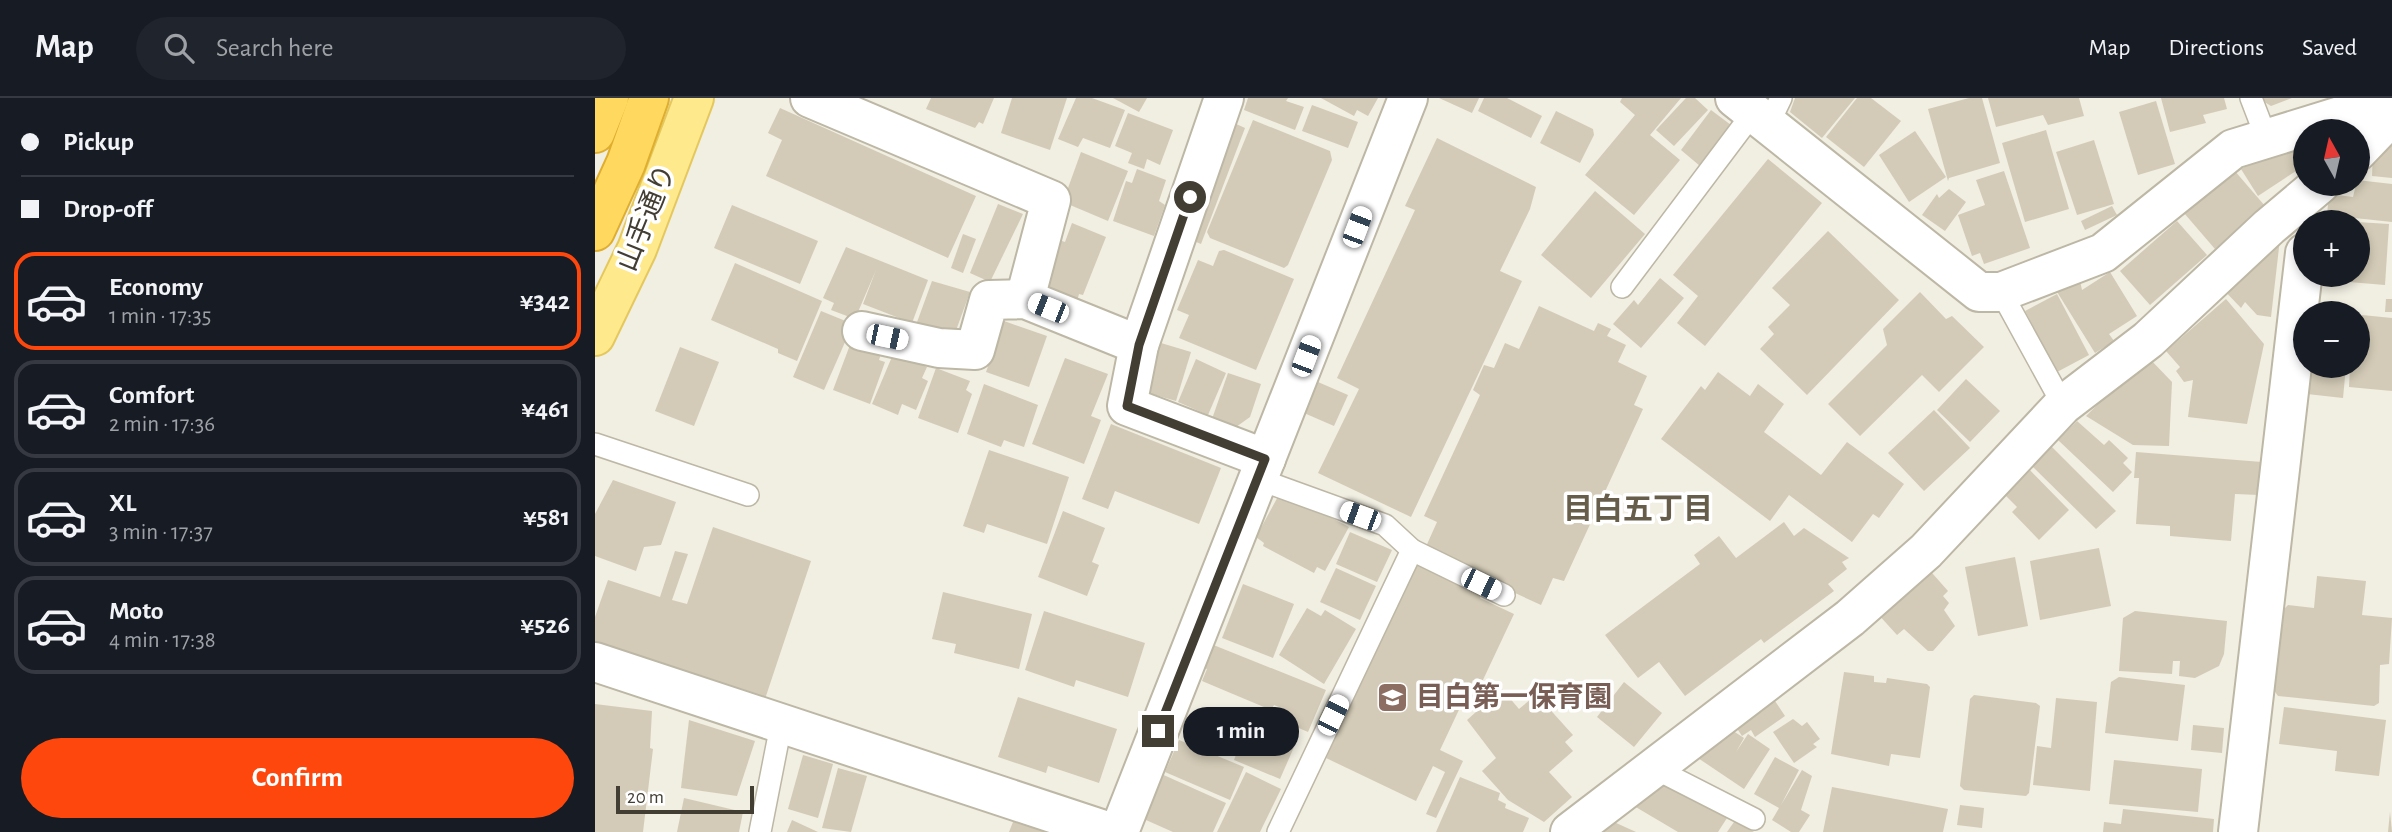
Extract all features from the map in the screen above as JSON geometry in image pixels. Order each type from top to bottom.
[{"type":"highway","points":[[595,133],[609,98]]},
{"type":"highway","points":[[595,231],[626,163],[649,98]]},
{"type":"main road","name":"山手通り","points":[[595,336],[637,249],[694,98]]},
{"type":"street","points":[[810,98],[1051,200],[1025,299]]},
{"type":"street","points":[[1224,98],[1139,345],[1127,406],[1261,469]]},
{"type":"street","points":[[1119,832],[1408,98]]},
{"type":"street","points":[[1759,108],[1979,292],[2001,292],[2103,253],[2233,149],[2386,102],[2385,123],[2370,139]]},
{"type":"street","points":[[1570,832],[1850,618],[1926,551],[2063,405],[2148,341],[2313,199]]},
{"type":"street","points":[[2238,832],[2301,287]]},
{"type":"street","points":[[862,331],[939,348],[975,350],[989,300],[1025,299],[1139,345]]},
{"type":"street","points":[[595,662],[1110,832]]},
{"type":"lane","points":[[2251,98],[2266,137]]},
{"type":"lane","points":[[1622,287],[1759,108]]},
{"type":"lane","points":[[2001,292],[2063,405]]},
{"type":"lane","points":[[595,444],[748,495]]},
{"type":"lane","points":[[1261,469],[1385,525],[1412,550],[1504,595]]},
{"type":"lane","points":[[1278,832],[1412,550]]},
{"type":"lane","points":[[760,832],[781,724]]},
{"type":"lane","points":[[1652,767],[1754,819]]},
{"type":"building","points":[[931,98],[994,98],[983,124],[979,122],[975,128],[926,109]]},
{"type":"building","points":[[1012,98],[1067,98],[1050,150],[1001,133]]},
{"type":"building","points":[[1076,98],[1092,98],[1125,110],[1110,148],[1083,138],[1078,147],[1058,139]]},
{"type":"building","points":[[1113,98],[1147,98],[1139,112]]},
{"type":"building","points":[[1248,98],[1288,98],[1286,101],[1304,107],[1295,130],[1244,110]]},
{"type":"building","points":[[1321,98],[1378,98],[1368,116],[1357,110],[1354,116]]},
{"type":"building","points":[[1439,98],[1479,98],[1472,113]]},
{"type":"building","points":[[1484,98],[1507,98],[1542,116],[1531,138],[1478,111]]},
{"type":"building","points":[[1622,98],[1681,98],[1650,135],[1680,160],[1634,215],[1585,175],[1635,115],[1620,102]]},
{"type":"building","points":[[1686,98],[1695,98],[1708,110],[1674,146],[1656,130]]},
{"type":"building","points":[[1795,98],[1855,98],[1822,138],[1790,112]]},
{"type":"building","points":[[1857,98],[1871,98],[1901,121],[1864,167],[1826,137]]},
{"type":"building","points":[[1969,98],[1982,98],[2000,163],[1949,178],[1948,181],[1928,109]]},
{"type":"building","points":[[1988,98],[2079,98],[2084,116],[2048,125],[2043,115],[1996,127]]},
{"type":"building","points":[[2161,98],[2224,98],[2227,109],[2203,115],[2206,123],[2170,132]]},
{"type":"building","points":[[2258,98],[2292,98],[2271,106]]},
{"type":"building","points":[[2156,101],[2175,164],[2138,175],[2119,112]]},
{"type":"building","points":[[1312,105],[1358,122],[1348,148],[1302,131]]},
{"type":"building","points":[[780,108],[976,196],[948,258],[766,176],[782,140],[768,133]]},
{"type":"building","points":[[1711,110],[1731,125],[1700,166],[1681,150]]},
{"type":"building","points":[[1556,111],[1593,129],[1594,135],[1580,163],[1540,143]]},
{"type":"building","points":[[1128,113],[1173,130],[1160,165],[1147,159],[1144,169],[1128,163],[1132,153],[1115,146]]},
{"type":"building","points":[[1253,120],[1330,151],[1332,160],[1288,265],[1284,268],[1210,238],[1207,232]]},
{"type":"building","points":[[1234,123],[1245,128],[1201,244],[1189,239]]},
{"type":"building","points":[[2392,127],[2392,178],[2372,176],[2373,151]]},
{"type":"building","points":[[2046,130],[2069,209],[2025,222],[2002,143]]},
{"type":"building","points":[[1915,131],[1946,177],[1909,202],[1879,155]]},
{"type":"building","points":[[1437,138],[1536,187],[1530,209],[1500,271],[1522,281],[1411,517],[1318,473],[1359,389],[1337,378],[1415,210],[1405,206]]},
{"type":"building","points":[[2094,140],[2114,204],[2077,215],[2056,152]]},
{"type":"building","points":[[2293,143],[2293,173],[2258,196],[2241,169],[2281,146]]},
{"type":"building","points":[[1081,152],[1128,171],[1108,221],[1063,202]]},
{"type":"building","points":[[1768,159],[1822,203],[1705,346],[1677,323],[1698,296],[1673,275]]},
{"type":"building","points":[[1137,169],[1166,180],[1159,201],[1165,205],[1154,236],[1113,221],[1126,181],[1132,183]]},
{"type":"building","points":[[2234,170],[2265,206],[2215,249],[2184,213]]},
{"type":"building","points":[[2004,171],[2030,248],[1984,264],[1980,253],[1972,256],[1958,215],[1985,205],[1976,180]]},
{"type":"building","points":[[2370,181],[2392,184],[2392,222],[2370,220],[2370,210],[2327,210],[2329,196],[2370,196]]},
{"type":"building","points":[[1949,189],[1966,202],[1945,231],[1922,215],[1937,194],[1939,198]]},
{"type":"building","points":[[1595,191],[1645,234],[1591,298],[1541,255]]},
{"type":"building","points":[[998,204],[1023,214],[990,282],[970,273]]},
{"type":"building","points":[[732,205],[818,241],[800,284],[714,248]]},
{"type":"building","points":[[2112,206],[2117,215],[2085,230],[2081,221]]},
{"type":"building","points":[[2177,221],[2207,255],[2150,305],[2120,271]]},
{"type":"building","points":[[1072,223],[1106,237],[1083,295],[1079,294],[1077,301],[1045,289],[1050,281],[1044,277],[1059,240],[1065,242]]},
{"type":"building","points":[[2370,223],[2389,224],[2385,285],[2370,284]]},
{"type":"building","points":[[1828,231],[1899,300],[1807,395],[1760,349],[1774,334],[1768,327],[1790,305],[1772,288]]},
{"type":"building","points":[[963,234],[976,239],[963,273],[951,268]]},
{"type":"building","points":[[2280,239],[2271,317],[2257,315],[2245,302],[2241,308],[2220,286]]},
{"type":"building","points":[[846,247],[928,280],[912,323],[863,304],[876,270],[855,319],[831,310],[834,303],[823,298]]},
{"type":"building","points":[[1224,250],[1294,279],[1256,370],[1179,338],[1189,315],[1177,310],[1198,260],[1213,266],[1219,251]]},
{"type":"building","points":[[735,263],[822,301],[797,361],[778,353],[778,349],[711,320]]},
{"type":"building","points":[[2110,272],[2137,316],[2109,334],[2114,341],[2095,353],[2054,287],[2080,281],[2082,290]]},
{"type":"building","points":[[1660,278],[1684,298],[1641,348],[1613,324],[1634,300],[1638,305]]},
{"type":"building","points":[[932,281],[970,292],[954,336],[916,325]]},
{"type":"building","points":[[1920,292],[1946,319],[1952,316],[1984,347],[1939,392],[1922,375],[1860,436],[1828,404],[1887,345],[1883,329]]},
{"type":"building","points":[[2057,294],[2089,355],[2057,372],[2025,311]]},
{"type":"building","points":[[2226,299],[2264,344],[2247,424],[2188,417],[2193,380],[2184,382],[2176,371],[2180,367],[2166,351]]},
{"type":"building","points":[[2386,299],[2392,299],[2392,312],[2385,312]]},
{"type":"building","points":[[1539,306],[1594,331],[1598,323],[1611,329],[1607,336],[1626,345],[1618,362],[1647,376],[1634,405],[1643,409],[1564,581],[1553,578],[1541,605],[1424,551],[1437,522],[1424,516],[1480,395],[1473,390],[1484,365],[1494,368],[1505,343],[1519,349]]},
{"type":"building","points":[[821,311],[853,324],[824,390],[793,377]]},
{"type":"building","points":[[2370,316],[2392,318],[2392,391],[2349,387],[2349,378],[2370,378]]},
{"type":"building","points":[[1004,321],[1047,336],[1029,387],[986,372]]},
{"type":"building","points":[[853,337],[883,348],[879,360],[885,362],[870,404],[833,390]]},
{"type":"building","points":[[1161,343],[1191,352],[1176,401],[1145,392]]},
{"type":"building","points":[[680,347],[719,362],[694,426],[655,411]]},
{"type":"building","points":[[894,352],[927,367],[922,378],[928,381],[916,410],[902,404],[898,415],[872,404]]},
{"type":"building","points":[[2147,356],[2172,382],[2169,446],[2133,445],[2086,416]]},
{"type":"building","points":[[1065,358],[1108,374],[1091,416],[1101,420],[1084,464],[1032,444]]},
{"type":"building","points":[[1196,359],[1226,373],[1208,415],[1178,402]]},
{"type":"building","points":[[936,368],[970,381],[966,390],[972,394],[958,433],[918,418]]},
{"type":"building","points":[[1718,372],[1750,396],[1758,384],[1784,404],[1764,432],[1821,475],[1847,442],[1904,484],[1879,518],[1873,514],[1852,542],[1789,495],[1770,521],[1661,439],[1701,386],[1705,390]]},
{"type":"building","points":[[1228,373],[1261,384],[1250,417],[1236,427],[1212,419]]},
{"type":"building","points":[[2309,378],[2345,378],[2343,398],[2307,394]]},
{"type":"building","points":[[1966,379],[2000,411],[1970,442],[1937,410]]},
{"type":"building","points":[[1318,382],[1348,395],[1334,426],[1304,413]]},
{"type":"building","points":[[984,384],[1038,405],[1024,447],[1004,440],[1001,447],[967,434]]},
{"type":"building","points":[[1934,410],[1970,448],[1924,491],[1888,453]]},
{"type":"building","points":[[2077,421],[2104,445],[2109,440],[2128,458],[2123,463],[2132,472],[2113,492],[2058,440]]},
{"type":"building","points":[[1111,424],[1221,468],[1199,524],[1115,491],[1108,509],[1082,499]]},
{"type":"building","points":[[2051,446],[2116,511],[2096,529],[2031,465]]},
{"type":"building","points":[[989,450],[1069,477],[1047,544],[987,524],[984,533],[963,526]]},
{"type":"building","points":[[2136,452],[2262,462],[2259,495],[2235,494],[2231,541],[2170,536],[2170,526],[2136,524],[2139,478],[2134,478]]},
{"type":"building","points":[[2024,464],[2069,510],[2039,540],[2012,512],[2017,507],[1999,489]]},
{"type":"building","points":[[613,480],[676,502],[661,545],[644,547],[636,571],[595,556],[595,514]]},
{"type":"building","points":[[1281,491],[1349,527],[1325,571],[1317,567],[1314,573],[1263,546],[1264,543],[1256,537]]},
{"type":"building","points":[[1063,511],[1105,528],[1092,562],[1099,565],[1087,596],[1038,577]]},
{"type":"building","points":[[1784,522],[1794,536],[1804,528],[1849,558],[1842,562],[1847,569],[1828,584],[1834,591],[1764,643],[1761,639],[1685,696],[1659,662],[1638,678],[1605,635],[1700,564],[1694,555],[1719,536],[1736,558]]},
{"type":"building","points":[[713,527],[811,561],[764,702],[595,645],[595,617],[608,580],[660,597],[675,551],[688,554],[672,600],[687,604]]},
{"type":"building","points":[[1350,532],[1392,550],[1377,582],[1336,564]]},
{"type":"building","points":[[2099,548],[2111,606],[2040,620],[2030,561]]},
{"type":"building","points":[[2015,557],[2028,626],[1978,636],[1965,567]]},
{"type":"building","points":[[1420,560],[1484,590],[1480,598],[1514,614],[1482,682],[1473,680],[1440,750],[1463,761],[1436,818],[1426,814],[1445,772],[1433,766],[1416,801],[1326,758]]},
{"type":"building","points":[[1925,565],[1948,591],[1943,596],[1949,603],[1944,610],[1955,626],[1933,651],[1928,651],[1904,629],[1897,635],[1877,613]]},
{"type":"building","points":[[1336,568],[1376,586],[1360,620],[1320,602]]},
{"type":"building","points":[[2317,576],[2366,581],[2362,615],[2392,618],[2389,664],[2380,665],[2379,703],[2374,706],[2278,696],[2273,689],[2282,611],[2288,605],[2314,608]]},
{"type":"building","points":[[1243,584],[1294,604],[1273,658],[1222,638]]},
{"type":"building","points":[[943,592],[1032,614],[1019,669],[954,653],[956,644],[932,639]]},
{"type":"building","points":[[1307,608],[1321,616],[1325,610],[1356,629],[1324,684],[1279,655]]},
{"type":"building","points":[[1044,611],[1145,643],[1128,697],[1076,680],[1074,687],[1025,670]]},
{"type":"building","points":[[2135,611],[2227,621],[2224,654],[2219,666],[2195,678],[2179,676],[2180,661],[2173,661],[2172,674],[2119,671],[2123,618]]},
{"type":"building","points":[[1211,644],[1326,690],[1308,732],[1280,720],[1284,709],[1274,705],[1271,710],[1202,681],[1207,669],[1201,667]]},
{"type":"building","points":[[1844,672],[1874,676],[1874,682],[1886,683],[1887,678],[1927,684],[1930,687],[1920,758],[1891,754],[1889,766],[1831,754]]},
{"type":"building","points":[[2119,677],[2185,685],[2178,741],[2105,733],[2111,682]]},
{"type":"building","points":[[1624,682],[1662,713],[1634,747],[1597,717]]},
{"type":"building","points":[[1502,689],[1519,709],[1531,699],[1540,708],[1545,704],[1573,735],[1565,742],[1573,751],[1549,772],[1572,797],[1544,822],[1508,800],[1482,771],[1496,758],[1467,720]]},
{"type":"building","points":[[1769,692],[1785,716],[1755,737],[1751,730],[1742,736],[1730,718]]},
{"type":"building","points":[[1974,695],[2036,703],[2040,706],[2029,793],[2026,796],[1964,790],[1960,786],[1970,699]]},
{"type":"building","points":[[1018,697],[1117,729],[1099,783],[1048,766],[1046,773],[998,757]]},
{"type":"building","points":[[2056,698],[2097,702],[2090,791],[2033,785],[2037,746],[2051,748]]},
{"type":"building","points":[[595,704],[652,711],[650,748],[653,749],[643,832],[595,832]]},
{"type":"building","points":[[2284,707],[2386,720],[2379,776],[2335,771],[2337,751],[2279,744]]},
{"type":"building","points":[[1214,709],[1239,720],[1242,714],[1298,738],[1280,779],[1234,760],[1237,752],[1202,737]]},
{"type":"building","points":[[1793,719],[1802,726],[1807,722],[1820,739],[1813,744],[1817,747],[1794,763],[1773,732]]},
{"type":"building","points":[[689,720],[755,741],[737,796],[681,788]]},
{"type":"building","points":[[1724,725],[1744,738],[1736,752],[1748,734],[1770,749],[1744,789],[1695,756]]},
{"type":"building","points":[[2193,725],[2224,728],[2222,753],[2191,750]]},
{"type":"building","points":[[1179,740],[1244,767],[1230,800],[1165,772]]},
{"type":"building","points":[[803,755],[833,764],[818,818],[788,809]]},
{"type":"building","points":[[1775,757],[1799,770],[1781,805],[1802,770],[1812,776],[1801,810],[1810,815],[1799,832],[1791,832],[1772,820],[1779,808],[1754,794]]},
{"type":"building","points":[[2114,760],[2202,769],[2198,812],[2109,804]]},
{"type":"building","points":[[838,768],[867,776],[851,832],[822,828]]},
{"type":"building","points":[[1157,772],[1226,803],[1213,832],[1173,832],[1137,816]]},
{"type":"building","points":[[1246,772],[1281,789],[1260,832],[1217,832]]},
{"type":"building","points":[[1460,777],[1500,793],[1498,800],[1506,804],[1505,808],[1529,818],[1523,832],[1436,832]]},
{"type":"building","points":[[1672,785],[1727,818],[1718,832],[1678,832],[1629,803],[1639,787]]},
{"type":"building","points":[[1832,787],[1948,809],[1943,832],[1823,832]]},
{"type":"building","points":[[684,798],[743,812],[739,832],[677,832]]},
{"type":"building","points":[[1960,805],[1984,808],[1982,828],[1957,825]]},
{"type":"building","points":[[2123,809],[2214,819],[2213,832],[2103,832],[2104,822],[2121,824]]},
{"type":"building","points":[[2390,812],[2392,832],[2388,832]]},
{"type":"building","points":[[1015,817],[1056,832],[1009,832]]},
{"type":"building","points":[[1603,817],[1636,832],[1596,832]]},
{"type":"building","points":[[1736,819],[1754,832],[1727,832]]},
{"type":"building","points":[[792,820],[818,832],[787,832]]},
{"type":"place","name":"目白第一保育園","points":[[1393,698]]},
{"type":"district","name":"目白五丁目","points":[[1638,510]]},
{"type":"route","points":[[1158,731],[1265,459],[1127,406],[1139,345],[1190,197]]}]
